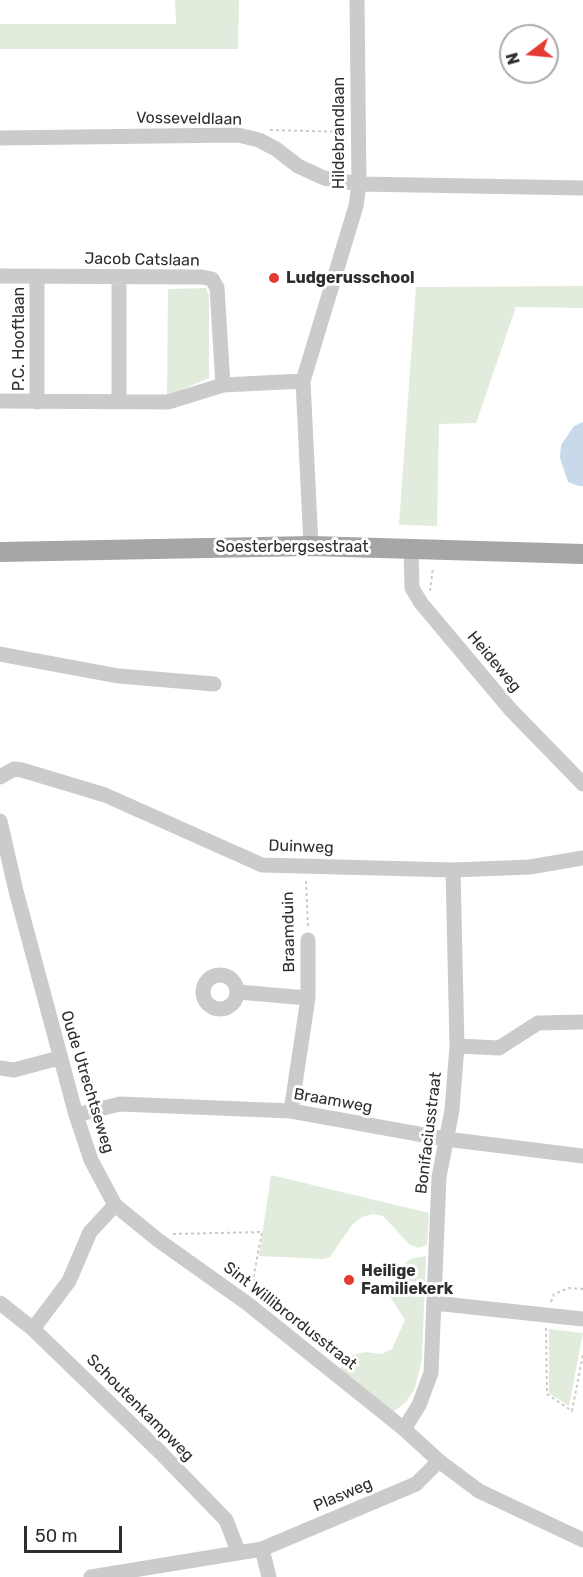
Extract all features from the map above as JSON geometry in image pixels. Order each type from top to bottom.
[{"type":"main road","name":"Soesterbergsestraat","points":[[0,552],[311,546],[411,556],[583,554]]},
{"type":"street","name":"Hildebrandlaan","points":[[311,546],[303,381],[356,206],[359,184],[357,0]]},
{"type":"street","name":"Vosseveldlaan","points":[[0,138],[238,135],[259,140],[276,149],[298,166],[324,178],[359,184],[583,188]]},
{"type":"street","name":"Jacob Catslaan","points":[[0,276],[202,277],[212,279],[217,288],[223,385]]},
{"type":"street","name":"P.C. Hooftlaan","points":[[37,276],[38,402]]},
{"type":"street","points":[[119,277],[119,402]]},
{"type":"street","name":"P.C. Hooftlaan","points":[[0,401],[168,402],[223,385],[303,381]]},
{"type":"street","name":"Heideweg","points":[[411,556],[412,588],[426,610],[510,709],[583,784]]},
{"type":"street","points":[[0,654],[119,676],[214,684]]},
{"type":"street","name":"Duinweg","points":[[0,777],[14,770],[32,772],[105,795],[262,865],[453,870],[530,867],[583,858]]},
{"type":"street","name":"Oude Utrechtseweg","points":[[0,821],[59,1058],[76,1115],[91,1160],[115,1205]]},
{"type":"street","name":"Bonifaciusstraat","points":[[404,1429],[419,1405],[431,1373],[439,1177],[452,1110],[458,1046],[453,870]]},
{"type":"street","name":"Braamduin","points":[[291,1111],[308,998],[308,940]]},
{"type":"street","name":"Braamduin","points":[[237,992],[308,998]]},
{"type":"street","points":[[458,1046],[500,1048],[538,1023],[583,1022]]},
{"type":"street","points":[[0,1068],[14,1070],[59,1058]]},
{"type":"street","name":"Braamweg","points":[[76,1115],[120,1104],[291,1111],[446,1139],[583,1156]]},
{"type":"street","points":[[33,1329],[69,1281],[90,1232],[115,1205]]},
{"type":"street","name":"Sint Willibrordusstraat","points":[[115,1205],[158,1240],[248,1304],[404,1429],[439,1461]]},
{"type":"street","points":[[434,1303],[583,1319]]},
{"type":"street","name":"Schoutenkampweg","points":[[0,1304],[33,1329],[160,1452],[226,1520],[238,1551]]},
{"type":"street","points":[[439,1461],[479,1491],[583,1540]]},
{"type":"street","name":"Plasweg","points":[[91,1577],[238,1551],[262,1549],[416,1484],[439,1461]]},
{"type":"street","points":[[262,1549],[269,1577]]},
{"type":"path","points":[[264,130],[358,132]]},
{"type":"path","points":[[411,556],[433,566],[439,565]]},
{"type":"path","points":[[426,610],[433,566]]},
{"type":"path","name":"Braamduin","points":[[305,866],[308,940]]},
{"type":"path","points":[[158,1240],[170,1234],[262,1232],[248,1304]]},
{"type":"path","points":[[583,1289],[568,1288],[554,1294],[547,1316],[547,1394],[572,1411],[583,1354]]},
{"type":"green space","points":[[175,0],[239,0],[238,49],[0,49],[0,24],[176,24]]},
{"type":"green space","points":[[583,286],[583,308],[516,307],[476,423],[439,424],[437,526],[399,525],[416,287]]},
{"type":"green space","points":[[206,288],[209,295],[209,378],[167,396],[168,289]]},
{"type":"green space","points":[[271,1175],[429,1213],[427,1245],[418,1248],[409,1244],[383,1216],[373,1214],[362,1217],[352,1225],[330,1257],[323,1259],[259,1256]]},
{"type":"green space","points":[[426,1256],[422,1359],[415,1388],[406,1402],[392,1413],[340,1372],[344,1357],[365,1352],[382,1354],[392,1349],[405,1320],[389,1295],[389,1285],[410,1259]]},
{"type":"green space","points":[[549,1329],[583,1333],[569,1406],[549,1393]]},
{"type":"water","points":[[583,422],[583,486],[579,486],[568,482],[560,458],[561,445],[574,426]]},
{"type":"place","name":"Ludgerusschool","points":[[274,278]]},
{"type":"place","name":"Heilige Familiekerk","points":[[349,1280]]}]
